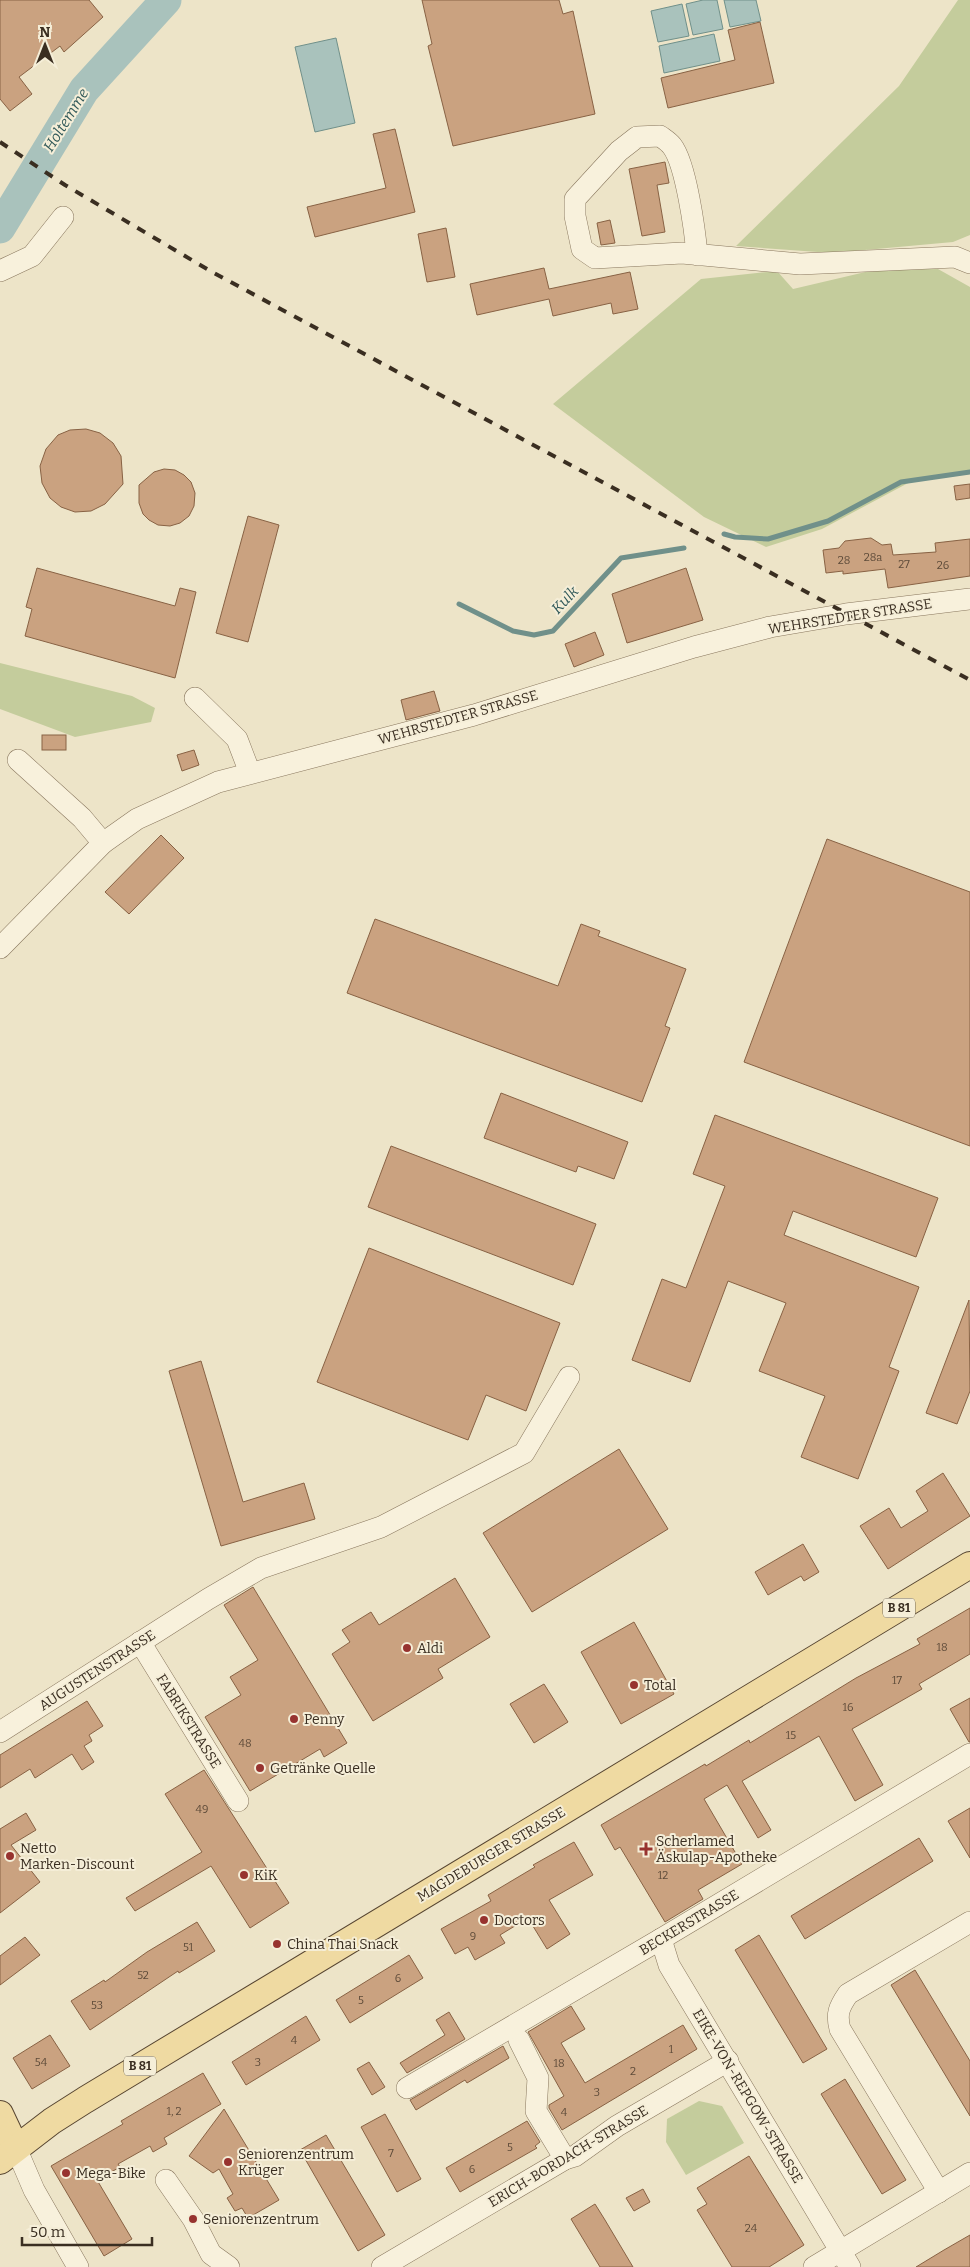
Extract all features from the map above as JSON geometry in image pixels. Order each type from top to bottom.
[{"type":"main road","name":"MAGDEBURGER STRASSE","points":[[8,2155],[52,2121],[85,2100],[970,1565]]},
{"type":"main road","points":[[0,2114],[8,2155]]},
{"type":"street","points":[[697,255],[694,226],[680,165],[672,146],[660,136],[637,136],[619,151],[575,199],[575,216],[582,249],[595,258],[682,253],[697,255],[800,264],[955,257],[970,263]]},
{"type":"street","points":[[0,271],[32,256],[63,217]]},
{"type":"street","name":"WEHRSTEDTER STRASSE","points":[[0,948],[103,843],[138,818],[218,782],[474,715],[694,647],[770,627],[846,614],[970,599]]},
{"type":"street","points":[[195,698],[237,738],[250,773]]},
{"type":"street","points":[[18,760],[82,818],[103,843]]},
{"type":"street","name":"AUGUSTENSTRASSE","points":[[0,1732],[140,1642],[261,1568],[381,1527],[524,1454],[569,1377]]},
{"type":"street","name":"FABRIKSTRASSE","points":[[140,1642],[238,1801]]},
{"type":"street","name":"BECKERSTRASSE","points":[[407,2088],[970,1754]]},
{"type":"street","points":[[939,2192],[840,2029],[837,2017],[839,2008],[848,1994],[970,1922]]},
{"type":"street","name":"EIKE-VON-REPGOW-STRASSE","points":[[661,1939],[669,1965],[845,2259]]},
{"type":"street","points":[[519,2040],[538,2078],[536,2111],[565,2158]]},
{"type":"street","name":"ERICH-BORDACH-STRASSE","points":[[382,2267],[565,2158],[575,2156],[609,2132],[728,2061]]},
{"type":"street","points":[[8,2155],[34,2190],[78,2267]]},
{"type":"street","points":[[814,2267],[845,2259],[939,2192],[970,2173]]},
{"type":"street","points":[[166,2180],[193,2220],[211,2254],[229,2267]]},
{"type":"green space","points":[[958,0],[970,0],[970,235],[953,242],[832,253],[736,246],[899,86]]},
{"type":"green space","points":[[938,269],[970,287],[970,474],[910,482],[822,529],[766,547],[704,517],[553,404],[701,279],[777,271],[793,289],[874,270]]},
{"type":"green space","points":[[0,663],[132,696],[155,708],[151,722],[75,737],[0,709]]},
{"type":"green space","points":[[699,2101],[722,2106],[744,2143],[686,2175],[666,2142],[667,2119]]},
{"type":"water","points":[[703,0],[717,0],[723,29],[693,35],[686,4]]},
{"type":"water","points":[[724,0],[756,0],[761,21],[730,27]]},
{"type":"water","points":[[682,4],[689,36],[658,42],[651,11]]},
{"type":"water","points":[[714,34],[720,61],[664,73],[659,46]]},
{"type":"water","points":[[336,38],[355,123],[315,132],[295,47]]},
{"type":"building","points":[[0,0],[89,0],[103,17],[64,52],[60,46],[19,77],[32,94],[10,111],[0,99]]},
{"type":"building","points":[[422,0],[559,0],[563,14],[573,11],[595,114],[453,146],[428,46],[432,44]]},
{"type":"building","points":[[760,22],[774,83],[668,108],[661,78],[735,60],[728,30]]},
{"type":"building","points":[[395,129],[415,212],[315,237],[307,207],[386,188],[373,134]]},
{"type":"building","points":[[665,162],[669,183],[657,185],[665,232],[642,236],[629,169]]},
{"type":"building","points":[[610,220],[615,243],[601,245],[597,223]]},
{"type":"building","points":[[446,228],[455,277],[427,282],[418,234]]},
{"type":"building","points":[[544,268],[549,289],[630,272],[638,309],[613,314],[611,303],[553,316],[549,299],[477,315],[470,284]]},
{"type":"building","points":[[86,429],[100,433],[113,443],[121,456],[123,484],[105,504],[91,511],[75,512],[61,507],[50,498],[42,483],[40,466],[46,449],[58,435],[70,430]]},
{"type":"building","points":[[164,469],[175,470],[184,475],[191,482],[195,493],[194,506],[189,516],[180,523],[170,526],[158,525],[149,520],[143,514],[139,503],[139,485],[154,472]]},
{"type":"building","points":[[970,484],[970,498],[956,500],[954,486]]},
{"type":"building","points":[[248,516],[279,525],[248,642],[216,633]]},
{"type":"building","points":[[871,538],[882,545],[891,544],[893,555],[936,552],[935,543],[970,539],[970,576],[888,588],[885,569],[843,574],[843,571],[826,573],[823,550],[839,548],[845,541]]},
{"type":"building","points":[[37,568],[175,606],[180,588],[196,592],[175,678],[25,636],[32,609],[26,607]]},
{"type":"building","points":[[686,568],[703,620],[627,643],[612,594]]},
{"type":"building","points":[[595,632],[604,655],[574,667],[565,644]]},
{"type":"building","points":[[434,691],[440,711],[406,720],[401,700]]},
{"type":"building","points":[[42,735],[66,735],[66,750],[42,750]]},
{"type":"building","points":[[194,750],[199,765],[182,771],[177,755]]},
{"type":"building","points":[[161,835],[184,858],[129,914],[105,892]]},
{"type":"building","points":[[827,839],[970,892],[970,1146],[744,1062]]},
{"type":"building","points":[[375,919],[558,986],[581,924],[600,931],[598,936],[686,969],[665,1026],[670,1028],[642,1102],[347,993]]},
{"type":"building","points":[[501,1093],[628,1142],[614,1179],[578,1166],[576,1172],[484,1138]]},
{"type":"building","points":[[715,1115],[938,1198],[916,1257],[793,1211],[784,1235],[919,1287],[889,1367],[899,1371],[858,1479],[801,1457],[825,1396],[759,1371],[786,1303],[728,1281],[690,1382],[632,1360],[662,1279],[686,1288],[725,1186],[693,1174]]},
{"type":"building","points":[[391,1146],[596,1224],[573,1285],[368,1207]]},
{"type":"building","points":[[369,1248],[560,1323],[526,1411],[486,1395],[468,1440],[317,1382]]},
{"type":"building","points":[[969,1300],[970,1391],[957,1424],[926,1413]]},
{"type":"building","points":[[201,1361],[243,1502],[304,1483],[315,1519],[221,1546],[169,1371]]},
{"type":"building","points":[[619,1449],[668,1529],[532,1612],[483,1533]]},
{"type":"building","points":[[943,1473],[970,1516],[888,1569],[860,1526],[889,1508],[901,1528],[928,1511],[916,1491]]},
{"type":"building","points":[[803,1544],[819,1572],[804,1581],[801,1576],[768,1595],[755,1572]]},
{"type":"building","name":"Aldi","points":[[455,1578],[490,1637],[438,1669],[443,1678],[373,1721],[332,1654],[350,1642],[342,1630],[371,1612],[379,1625]]},
{"type":"building","points":[[253,1587],[347,1743],[324,1757],[320,1749],[250,1791],[205,1717],[241,1695],[230,1677],[258,1660],[224,1605]]},
{"type":"building","points":[[970,1608],[970,1654],[919,1684],[922,1689],[852,1729],[883,1785],[855,1801],[819,1736],[742,1781],[771,1830],[758,1838],[727,1785],[704,1799],[742,1864],[698,1890],[703,1899],[665,1922],[620,1847],[615,1850],[601,1825],[705,1764],[706,1766],[749,1740],[750,1743],[856,1678],[920,1644],[917,1639]]},
{"type":"building","points":[[634,1622],[674,1694],[621,1724],[581,1652]]},
{"type":"building","points":[[544,1684],[568,1722],[534,1743],[510,1704]]},
{"type":"building","points":[[970,1698],[970,1742],[969,1742],[950,1709]]},
{"type":"building","points":[[87,1701],[103,1726],[89,1735],[92,1741],[84,1746],[94,1762],[82,1770],[72,1754],[35,1778],[30,1769],[0,1788],[0,1755]]},
{"type":"building","points":[[204,1770],[289,1903],[250,1928],[211,1866],[135,1911],[126,1898],[202,1852],[165,1794]]},
{"type":"building","points":[[970,1808],[970,1858],[948,1821]]},
{"type":"building","name":"Netto Marken-Discount","points":[[26,1813],[36,1830],[11,1845],[40,1882],[0,1913],[0,1829]]},
{"type":"building","points":[[919,1838],[933,1861],[805,1939],[791,1916]]},
{"type":"building","points":[[574,1842],[593,1875],[549,1900],[570,1934],[547,1949],[528,1918],[500,1935],[505,1943],[475,1960],[468,1947],[455,1954],[441,1929],[491,1901],[488,1895],[535,1867],[533,1865]]},
{"type":"building","points":[[197,1922],[215,1951],[179,1973],[178,1971],[90,2030],[71,2001],[104,1980],[105,1982],[147,1952]]},
{"type":"building","points":[[759,1935],[827,2049],[803,2063],[735,1950]]},
{"type":"building","points":[[25,1937],[40,1955],[0,1985],[0,1956]]},
{"type":"building","points":[[409,1955],[423,1978],[350,2023],[336,2000]]},
{"type":"building","points":[[915,1970],[970,2061],[970,2116],[891,1985]]},
{"type":"building","points":[[571,2006],[585,2029],[561,2043],[585,2083],[683,2025],[697,2049],[562,2130],[549,2105],[564,2096],[528,2032]]},
{"type":"building","points":[[449,2012],[465,2039],[407,2073],[400,2063],[445,2035],[436,2020]]},
{"type":"building","points":[[306,2016],[320,2040],[246,2085],[232,2062]]},
{"type":"building","points":[[50,2035],[70,2066],[32,2089],[13,2058]]},
{"type":"building","points":[[503,2046],[509,2058],[467,2083],[465,2080],[416,2110],[410,2100]]},
{"type":"building","points":[[369,2062],[385,2087],[372,2095],[357,2069]]},
{"type":"building","points":[[203,2073],[221,2104],[164,2138],[167,2144],[153,2152],[150,2146],[118,2164],[120,2167],[97,2180],[132,2239],[104,2256],[51,2166],[123,2124],[121,2121]]},
{"type":"building","points":[[845,2079],[906,2180],[882,2194],[821,2094]]},
{"type":"building","name":"Seniorenzentrum Krüger","points":[[224,2109],[279,2200],[248,2218],[242,2208],[235,2211],[227,2198],[233,2194],[219,2169],[213,2173],[189,2156]]},
{"type":"building","points":[[385,2114],[421,2179],[397,2192],[361,2127]]},
{"type":"building","points":[[527,2121],[540,2142],[535,2146],[537,2148],[460,2192],[446,2168]]},
{"type":"building","points":[[326,2135],[385,2235],[358,2251],[300,2150]]},
{"type":"building","points":[[749,2156],[804,2245],[769,2267],[732,2267],[697,2210],[707,2204],[697,2188]]},
{"type":"building","points":[[643,2189],[650,2202],[634,2211],[626,2198]]},
{"type":"building","points":[[595,2204],[633,2267],[600,2267],[571,2219]]},
{"type":"building","points":[[970,2235],[970,2267],[916,2267],[944,2250]]},
{"type":"waterway","name":"Holtemme","points":[[0,228],[84,90],[166,0]]},
{"type":"waterway","name":"Kulk","points":[[724,534],[735,537],[768,539],[828,521],[901,482],[970,472]]},
{"type":"waterway","name":"Kulk","points":[[459,604],[513,631],[534,635],[553,631],[621,558],[684,548]]},
{"type":"railway","points":[[0,142],[65,185],[212,272],[970,680]]},
{"type":"place","name":"Aldi","points":[[407,1648]]},
{"type":"place","name":"Total","points":[[634,1685]]},
{"type":"place","name":"Penny","points":[[294,1719]]},
{"type":"place","name":"Getränke Quelle","points":[[260,1768]]},
{"type":"place","name":"Scherlamed Äskulap-Apotheke","points":[[646,1849]]},
{"type":"place","name":"Netto Marken-Discount","points":[[10,1856]]},
{"type":"place","name":"KiK","points":[[244,1875]]},
{"type":"place","name":"Doctors","points":[[484,1920]]},
{"type":"place","name":"China Thai Snack","points":[[277,1944]]},
{"type":"place","name":"Seniorenzentrum Krüger","points":[[228,2162]]},
{"type":"place","name":"Mega-Bike","points":[[66,2173]]},
{"type":"place","name":"Seniorenzentrum","points":[[193,2219]]}]
